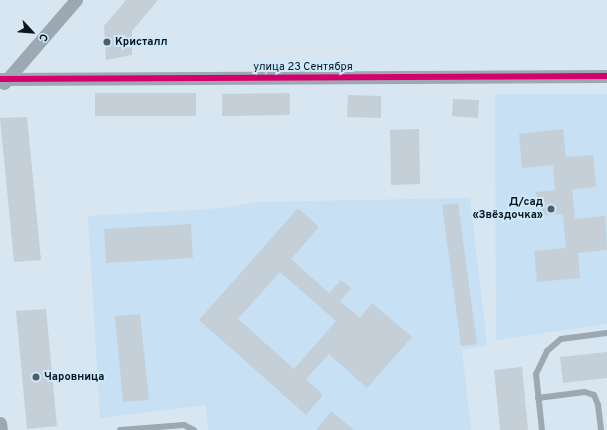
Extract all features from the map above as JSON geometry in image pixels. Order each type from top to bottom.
[{"type":"street","points":[[3,82],[76,0]]},
{"type":"street","name":"улица 23 Сентября","points":[[3,82],[607,76]]},
{"type":"street","points":[[0,423],[1,430]]},
{"type":"lane","points":[[542,430],[536,374],[546,351],[561,339],[607,333]]},
{"type":"lane","points":[[538,398],[585,392],[594,395],[598,405],[601,430]]},
{"type":"lane","points":[[120,430],[184,425],[194,430]]},
{"type":"shaded area","name":"Д/сад «Звёздочка»","points":[[495,94],[607,94],[607,324],[496,340]]},
{"type":"shaded area","points":[[470,198],[487,345],[462,350],[471,430],[208,430],[206,405],[100,418],[88,216],[224,208],[256,202]]},
{"type":"building","points":[[126,0],[158,0],[132,31],[132,55],[106,60],[104,26]]},
{"type":"building","points":[[95,93],[196,93],[196,116],[95,116]]},
{"type":"building","points":[[290,93],[290,115],[222,116],[222,94]]},
{"type":"building","points":[[348,95],[381,96],[381,118],[347,117]]},
{"type":"building","points":[[453,99],[479,100],[478,118],[452,116]]},
{"type":"building","points":[[27,117],[41,260],[14,262],[0,118]]},
{"type":"building","points":[[419,129],[420,184],[391,185],[390,130]]},
{"type":"building","points":[[563,129],[566,157],[593,155],[596,187],[572,189],[575,219],[605,216],[607,250],[578,253],[580,278],[537,282],[534,251],[566,248],[563,214],[538,216],[536,192],[555,190],[553,165],[522,168],[519,134]]},
{"type":"building","points":[[458,203],[477,344],[461,346],[442,205]]},
{"type":"building","points":[[298,208],[319,227],[291,259],[329,293],[341,280],[351,288],[340,301],[360,318],[372,303],[412,337],[367,388],[329,354],[306,379],[323,395],[306,415],[199,320]],"holes":[[[280,272],[336,321],[294,369],[238,319]]]},
{"type":"building","points":[[191,224],[193,258],[106,263],[104,229]]},
{"type":"building","points":[[46,309],[57,426],[27,429],[16,311]]},
{"type":"building","points":[[140,314],[149,400],[123,402],[115,316]]},
{"type":"building","points":[[607,352],[607,378],[563,383],[560,357]]},
{"type":"building","points":[[522,367],[528,430],[500,430],[494,370]]},
{"type":"building","points":[[331,411],[354,430],[316,430]]},
{"type":"cycle path","points":[[0,79],[607,76]]},
{"type":"place","name":"Кристалл","points":[[107,42]]},
{"type":"place","name":"Д/сад «Звёздочка»","points":[[551,209]]},
{"type":"place","name":"Чаровница","points":[[36,377]]}]
